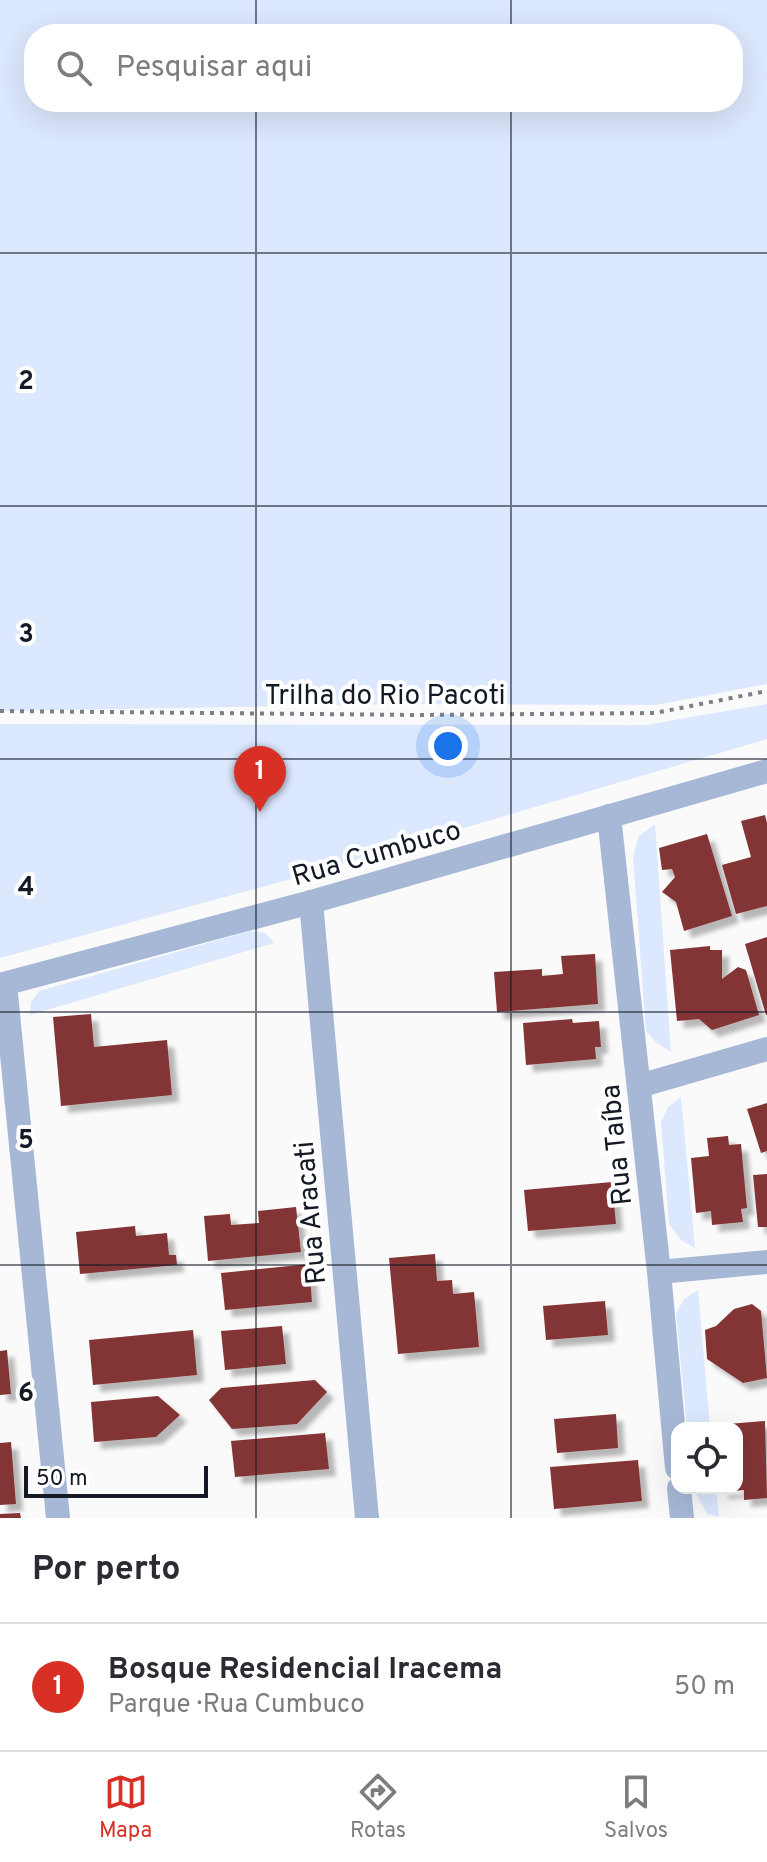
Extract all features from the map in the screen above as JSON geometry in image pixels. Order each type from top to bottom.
[{"type":"street","name":"Rua Cumbuco","points":[[2,984],[311,902],[767,771]]},
{"type":"street","name":"Rua Taíba","points":[[609,816],[673,1422]]},
{"type":"street","name":"Rua Aracati","points":[[311,902],[367,1518]]},
{"type":"street","points":[[2,984],[58,1518]]},
{"type":"street","points":[[639,1086],[767,1049]]},
{"type":"street","points":[[659,1272],[767,1262]]},
{"type":"street","points":[[680,1494],[682,1518]]},
{"type":"path","name":"Trilha do Rio Pacoti","points":[[0,711],[416,715],[655,713],[767,691]]},
{"type":"shaded area","points":[[0,0],[767,0],[767,684],[656,705],[417,704],[0,711]]},
{"type":"shaded area","points":[[767,704],[767,739],[273,884],[0,958],[0,724],[645,725]]},
{"type":"shaded area","points":[[655,824],[671,1052],[646,1031],[633,856],[639,836]]},
{"type":"shaded area","points":[[250,931],[265,933],[274,943],[30,1015],[31,1002],[39,991]]},
{"type":"shaded area","points":[[681,1097],[695,1248],[681,1240],[669,1224],[661,1122],[668,1107]]},
{"type":"shaded area","points":[[698,1290],[709,1422],[686,1422],[676,1313],[684,1299]]},
{"type":"shaded area","points":[[696,1494],[717,1494],[719,1517],[707,1514]]},
{"type":"building","points":[[765,815],[767,906],[736,914],[722,865],[751,857],[741,821]]},
{"type":"building","points":[[707,834],[732,916],[684,931],[676,902],[662,892],[675,877],[672,869],[662,870],[659,848]]},
{"type":"building","points":[[767,937],[767,1015],[766,1015],[745,944]]},
{"type":"building","points":[[710,946],[710,950],[722,950],[722,979],[738,967],[746,970],[759,1015],[712,1030],[699,1019],[677,1021],[670,950]]},
{"type":"building","points":[[595,954],[598,1004],[497,1012],[494,972],[542,969],[542,976],[563,974],[561,956]]},
{"type":"building","points":[[91,1014],[94,1047],[167,1040],[172,1095],[61,1106],[53,1017]]},
{"type":"building","points":[[572,1019],[573,1023],[599,1021],[601,1047],[595,1047],[596,1059],[526,1065],[523,1023]]},
{"type":"building","points":[[767,1103],[767,1151],[761,1153],[747,1109]]},
{"type":"building","points":[[728,1136],[729,1145],[741,1144],[747,1208],[741,1209],[743,1222],[712,1225],[711,1211],[696,1213],[691,1158],[709,1156],[707,1138]]},
{"type":"building","points":[[767,1174],[767,1227],[758,1227],[753,1175]]},
{"type":"building","points":[[612,1182],[616,1224],[528,1231],[524,1190]]},
{"type":"building","points":[[296,1207],[301,1252],[208,1261],[204,1216],[230,1214],[231,1225],[259,1223],[258,1211]]},
{"type":"building","points":[[135,1226],[136,1236],[167,1233],[169,1255],[176,1255],[177,1265],[80,1274],[76,1232]]},
{"type":"building","points":[[435,1254],[437,1281],[452,1280],[453,1294],[474,1292],[479,1347],[398,1354],[389,1258]]},
{"type":"building","points":[[309,1264],[312,1302],[225,1310],[221,1273]]},
{"type":"building","points":[[605,1301],[608,1335],[546,1340],[543,1306]]},
{"type":"building","points":[[752,1304],[761,1311],[767,1378],[743,1383],[707,1359],[705,1330],[716,1326],[734,1309]]},
{"type":"building","points":[[282,1326],[286,1364],[225,1370],[221,1331]]},
{"type":"building","points":[[193,1330],[197,1375],[93,1385],[89,1340]]},
{"type":"building","points":[[7,1350],[11,1394],[0,1395],[0,1351]]},
{"type":"building","points":[[315,1380],[327,1392],[297,1424],[232,1429],[209,1400],[221,1388]]},
{"type":"building","points":[[158,1396],[180,1415],[156,1437],[94,1442],[91,1402]]},
{"type":"building","points":[[616,1414],[618,1448],[557,1453],[554,1419]]},
{"type":"building","points":[[765,1421],[767,1498],[744,1500],[743,1423]]},
{"type":"building","points":[[325,1433],[329,1469],[235,1477],[231,1441]]},
{"type":"building","points":[[11,1442],[16,1504],[0,1505],[0,1443]]},
{"type":"building","points":[[638,1460],[642,1501],[554,1509],[550,1467]]},
{"type":"building","points":[[20,1513],[21,1518],[0,1518],[0,1514]]},
{"type":"place","name":"Bosque Residencial Iracema","points":[[260,812]]}]
